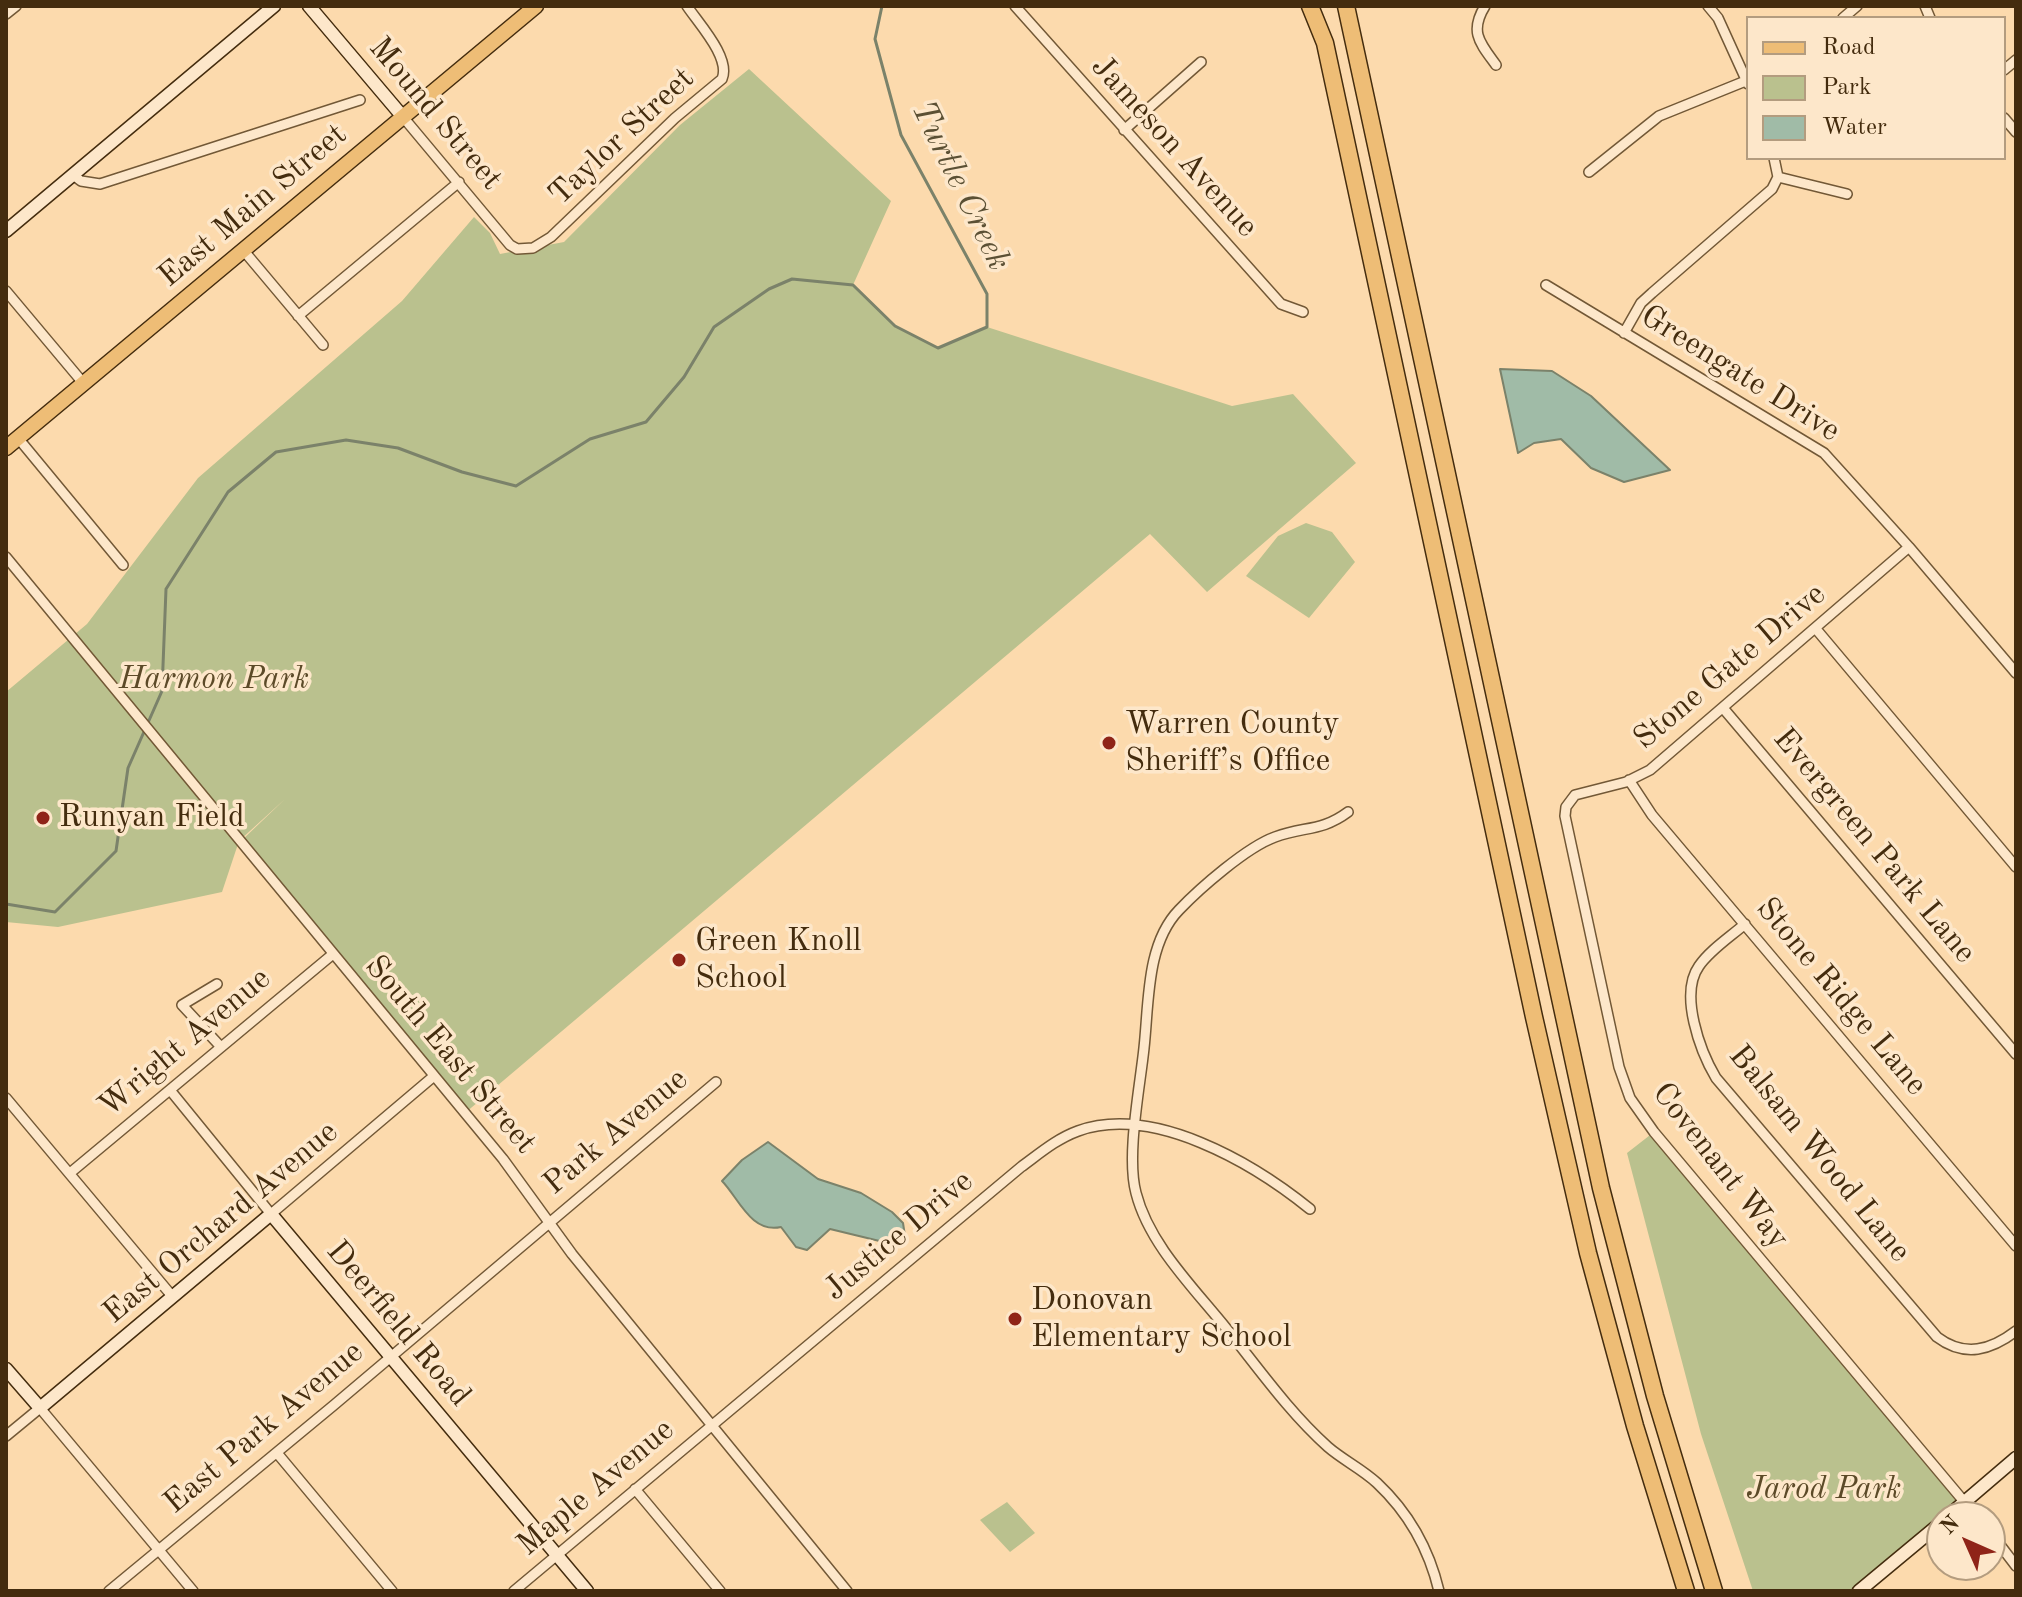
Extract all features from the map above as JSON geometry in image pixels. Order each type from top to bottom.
[{"type":"highway","points":[[1310,6],[1325,43]]},
{"type":"highway","points":[[1317,6],[1562,1145],[1612,1346],[1686,1591]]},
{"type":"highway","points":[[1346,6],[1601,1188],[1655,1396],[1714,1591]]},
{"type":"main road","name":"East Main Street","points":[[12,443],[536,6]]},
{"type":"street","points":[[6,14],[16,6]]},
{"type":"street","points":[[6,231],[274,6]]},
{"type":"street","name":"Mound Street","points":[[309,6],[505,240],[517,249],[524,249]]},
{"type":"street","name":"Taylor Street","points":[[524,249],[539,246],[551,237],[675,118],[722,79],[725,71],[722,57],[687,6]]},
{"type":"street","name":"Jameson Avenue","points":[[1015,6],[1281,304],[1303,312]]},
{"type":"street","points":[[1485,6],[1478,18],[1477,36],[1496,65]]},
{"type":"street","points":[[1708,6],[1718,18],[1746,77]]},
{"type":"street","points":[[1124,130],[1201,62]]},
{"type":"street","points":[[1589,172],[1659,116],[1746,82]]},
{"type":"street","points":[[73,175],[90,184],[100,184],[360,100]]},
{"type":"street","points":[[1624,333],[1641,303],[1764,198],[1778,177],[1774,160]]},
{"type":"street","points":[[1778,177],[1847,194]]},
{"type":"street","points":[[298,316],[459,182]]},
{"type":"street","points":[[244,251],[323,345]]},
{"type":"street","name":"Greengate Drive","points":[[1546,285],[1824,453],[2016,673]]},
{"type":"street","points":[[6,291],[84,384]]},
{"type":"street","points":[[12,443],[123,565]]},
{"type":"street","name":"Stone Gate Drive","points":[[1569,800],[1580,793],[1629,780],[1650,770],[1909,547]]},
{"type":"street","name":"South East Street","points":[[6,557],[503,1159],[572,1254],[847,1591]]},
{"type":"street","points":[[1816,629],[2016,867]]},
{"type":"street","name":"Evergreen Park Lane","points":[[1723,708],[2016,1054]]},
{"type":"street","name":"Stone Ridge Lane","points":[[1629,780],[1652,815],[2016,1246]]},
{"type":"street","name":"Covenant Way","points":[[1569,800],[1565,816],[1619,1067],[1630,1098],[1654,1132],[1964,1501]]},
{"type":"street","points":[[1348,812],[1317,829],[1263,841],[1208,884],[1172,917],[1164,929],[1155,956],[1136,1124],[1133,1154],[1135,1190],[1146,1220],[1168,1255],[1303,1424],[1335,1453],[1378,1483],[1415,1528],[1433,1562],[1439,1591]]},
{"type":"street","name":"Balsam Wood Lane","points":[[1745,924],[1703,961],[1692,979],[1690,993],[1693,1013],[1704,1053],[1716,1078],[1937,1337],[1955,1348],[1976,1351],[1996,1345],[2016,1331]]},
{"type":"street","name":"Wright Avenue","points":[[70,1173],[333,954]]},
{"type":"street","points":[[217,984],[182,1005],[221,1047]]},
{"type":"street","name":"East Orchard Avenue","points":[[40,1408],[434,1076]]},
{"type":"street","name":"Park Avenue","points":[[550,1221],[716,1082]]},
{"type":"street","name":"Deerfield Road","points":[[170,1090],[587,1591]]},
{"type":"street","points":[[6,1098],[172,1296]]},
{"type":"street","name":"Justice Drive","points":[[712,1426],[1049,1146],[1067,1135],[1094,1126],[1136,1124],[1171,1133],[1211,1149],[1278,1186],[1310,1209]]},
{"type":"street","name":"East Park Avenue","points":[[109,1591],[550,1221]]},
{"type":"street","points":[[6,1369],[193,1591]]},
{"type":"street","points":[[6,1436],[40,1408]]},
{"type":"street","name":"Maple Avenue","points":[[514,1591],[712,1426]]},
{"type":"street","points":[[277,1453],[392,1591]]},
{"type":"street","points":[[1966,1501],[2016,1458]]},
{"type":"street","points":[[635,1489],[720,1591]]},
{"type":"street","points":[[1859,1591],[1926,1535]]},
{"type":"green space","name":"Harmon Park","points":[[749,69],[891,201],[853,285],[895,326],[938,348],[987,327],[1232,406],[1293,394],[1356,463],[1207,592],[1150,534],[465,1113],[240,842],[285,799],[239,841],[222,892],[58,927],[6,922],[6,692],[87,624],[198,478],[402,301],[474,217],[490,233],[500,254],[564,242],[680,125]]},
{"type":"green space","points":[[1306,523],[1332,532],[1355,562],[1309,618],[1246,576],[1278,536]]},
{"type":"green space","name":"Jarod Park","points":[[1654,1132],[1964,1501],[1926,1501],[1926,1535],[1859,1591],[1753,1591],[1701,1434],[1627,1153]]},
{"type":"green space","points":[[1007,1502],[1035,1533],[1010,1552],[980,1520]]},
{"type":"water","points":[[1500,369],[1552,371],[1591,396],[1670,470],[1624,482],[1591,468],[1561,439],[1534,443],[1518,453]]},
{"type":"water","points":[[768,1142],[818,1179],[861,1193],[892,1212],[903,1223],[905,1236],[896,1245],[830,1229],[807,1250],[796,1247],[781,1227],[771,1228],[753,1220],[722,1181],[742,1160]]},
{"type":"waterway","name":"Turtle Creek","points":[[6,904],[55,912],[116,851],[128,768],[162,691],[166,589],[228,492],[276,452],[346,440],[398,448],[462,472],[516,486],[590,439],[646,422],[684,377],[714,327],[769,289],[792,279],[853,285],[895,326],[938,348],[987,327],[987,294],[901,135],[875,39],[882,6]]},
{"type":"place","name":"Warren County Sheriff’s Office","points":[[1109,743]]},
{"type":"place","name":"Runyan Field","points":[[43,818]]},
{"type":"place","name":"Green Knoll School","points":[[679,960]]},
{"type":"place","name":"Donovan Elementary School","points":[[1015,1319]]}]
